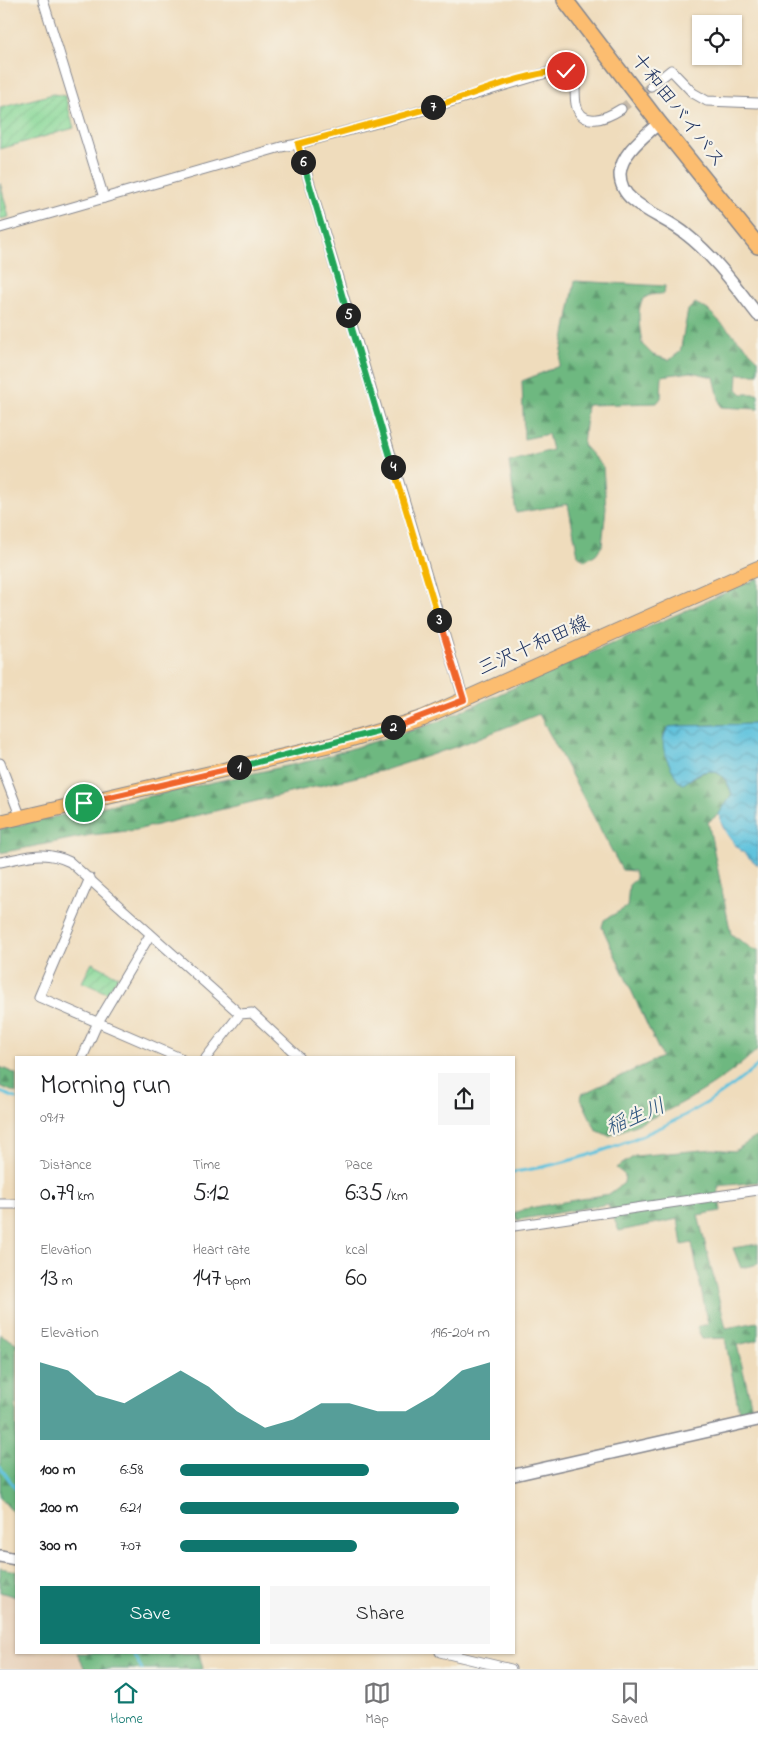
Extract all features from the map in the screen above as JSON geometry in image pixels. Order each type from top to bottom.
[{"type":"highway","name":"十和田バイパス","points":[[565,0],[659,123],[758,246]]},
{"type":"main road","name":"三沢十和田線","points":[[0,822],[344,741],[422,718],[758,568]]},
{"type":"street","points":[[42,0],[104,198]]},
{"type":"street","points":[[0,228],[280,146],[298,144],[407,115],[556,70],[566,71],[573,77],[576,87],[576,105],[581,114],[589,119],[602,119],[621,109]]},
{"type":"street","points":[[652,86],[671,70],[693,93],[708,101],[758,103]]},
{"type":"street","points":[[659,123],[633,148],[623,162],[620,173],[625,193],[634,201],[687,234],[706,252],[758,315]]},
{"type":"street","points":[[298,144],[464,700]]},
{"type":"street","points":[[0,763],[21,818]]},
{"type":"street","points":[[0,862],[41,854],[56,854],[70,862],[240,1014],[252,1013],[298,1056]]},
{"type":"street","points":[[90,878],[39,997],[175,1056]]},
{"type":"street","points":[[83,1056],[98,1022],[150,935]]},
{"type":"street","points":[[208,1056],[240,1014]]},
{"type":"street","points":[[515,1226],[758,1190]]},
{"type":"street","points":[[0,1204],[15,1204]]},
{"type":"street","points":[[515,1475],[758,1420]]},
{"type":"street","points":[[0,1556],[15,1559]]},
{"type":"street","points":[[448,1654],[511,1669]]},
{"type":"shaded area","points":[[0,1569],[15,1573],[15,1654],[112,1654],[119,1669],[0,1669]]},
{"type":"green space","points":[[53,94],[65,96],[74,128],[0,149],[0,108]]},
{"type":"green space","points":[[0,183],[9,217],[0,219]]},
{"type":"green space","points":[[575,281],[665,286],[664,294],[651,295],[643,299],[639,311],[642,344],[653,355],[669,360],[680,352],[688,310],[695,303],[708,310],[758,359],[758,374],[738,374],[737,389],[742,394],[758,394],[758,409],[721,407],[714,377],[691,372],[662,376],[661,398],[657,403],[587,405],[583,445],[603,467],[606,508],[602,546],[596,554],[585,561],[578,555],[568,504],[516,513],[509,462],[552,450],[548,434],[524,439],[522,381],[559,366]]},
{"type":"green space","points":[[758,578],[758,724],[669,727],[663,735],[689,781],[703,772],[715,772],[725,780],[732,795],[719,814],[708,822],[731,934],[752,949],[758,950],[758,1049],[742,1064],[688,1100],[609,1136],[596,1130],[581,1099],[582,1094],[662,1057],[602,927],[604,920],[627,907],[629,885],[636,879],[634,871],[622,870],[539,714],[461,745],[385,770],[136,830],[91,835],[0,853],[0,829],[314,760],[435,723]]},
{"type":"green space","points":[[92,963],[118,976],[107,993],[82,982]]},
{"type":"green space","points":[[0,1067],[15,1074],[15,1093],[0,1086]]},
{"type":"green space","points":[[758,1136],[758,1182],[718,1186],[721,1211],[698,1215],[726,1328],[758,1322],[758,1340],[737,1345],[752,1408],[739,1412],[725,1338],[702,1339],[697,1327],[708,1324],[692,1243],[682,1245],[678,1219],[619,1231],[608,1204],[517,1220],[515,1216],[515,1214],[524,1209],[609,1194],[624,1183],[625,1175],[616,1168],[635,1156],[713,1149],[734,1151]]},
{"type":"green space","points":[[758,1244],[758,1264],[741,1268],[733,1248]]},
{"type":"green space","points":[[0,1334],[15,1342],[15,1515],[0,1497]]},
{"type":"green space","points":[[0,1568],[15,1571],[15,1597],[0,1592]]},
{"type":"green space","points":[[78,1654],[199,1654],[203,1669],[85,1669]]},
{"type":"water","points":[[758,724],[758,865],[734,843],[724,830],[719,814],[732,795],[725,779],[717,773],[706,771],[683,784],[678,781],[665,754],[663,740],[669,727]]},
{"type":"waterway","name":"稲生川","points":[[515,1172],[578,1158],[644,1135],[705,1104],[758,1065]]},
{"type":"waterway","name":"稲生川","points":[[0,1092],[15,1098]]},
{"type":"waterway","points":[[0,1467],[15,1488]]},
{"type":"waterway","points":[[133,1654],[142,1669]]},
{"type":"tunnel","points":[[621,109],[651,86]]},
{"type":"route","points":[[84,803],[335,744],[422,718],[464,700],[298,144],[407,115],[531,76],[556,70],[566,71]]}]
